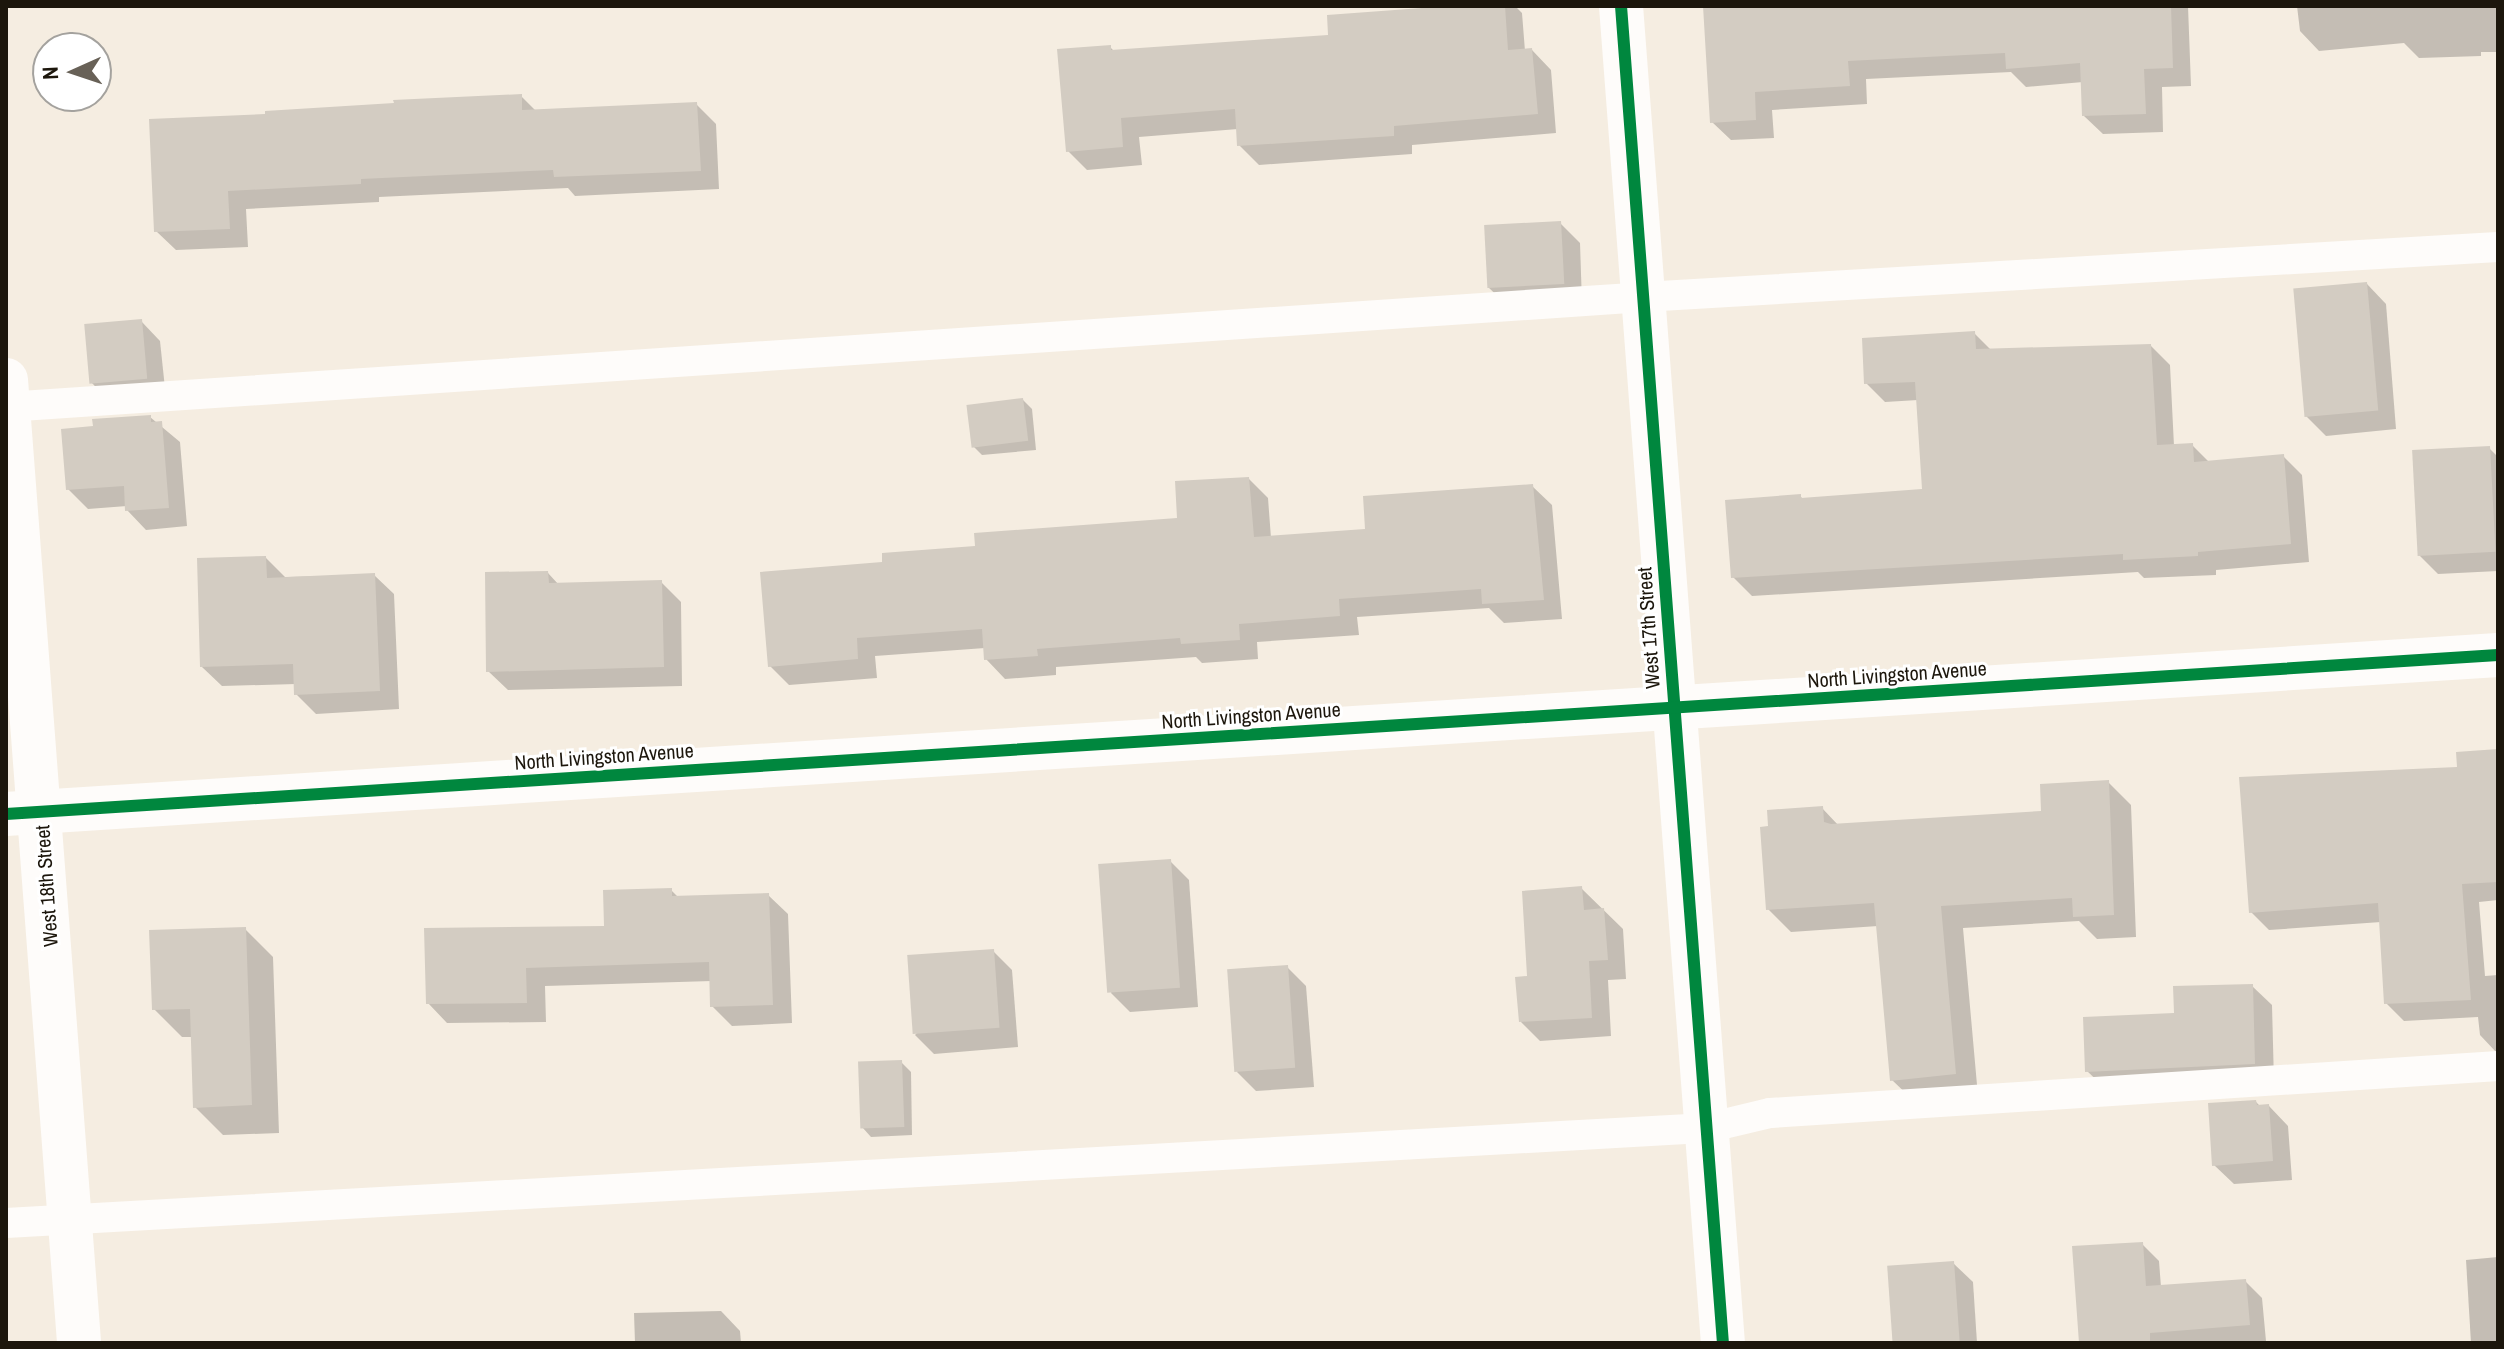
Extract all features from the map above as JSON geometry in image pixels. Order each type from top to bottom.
[{"type":"street","name":"West 17th Street","points":[[1621,6],[1723,1343]]},
{"type":"street","name":"West 18th Street","points":[[7,398],[23,813],[70,1220],[79,1343]]},
{"type":"street","name":"North Livingston Avenue","points":[[23,813],[2498,655]]},
{"type":"lane","points":[[7,398],[2498,247]]},
{"type":"lane","points":[[6,1223],[1707,1128],[1770,1113],[2498,1066]]},
{"type":"building","points":[[1449,6],[1505,6],[1508,50],[1532,48],[1538,114],[1394,126],[1394,136],[1237,146],[1235,109],[1121,118],[1123,147],[1066,152],[1057,49],[1111,45],[1111,50],[1328,35],[1327,15]]},
{"type":"building","points":[[1703,6],[2171,6],[2173,68],[2144,69],[2146,114],[2082,116],[2080,63],[2006,69],[2005,53],[1848,61],[1850,86],[1755,92],[1756,120],[1710,123]]},
{"type":"building","points":[[522,94],[522,110],[697,102],[701,171],[554,177],[553,170],[361,179],[361,184],[228,191],[230,229],[154,232],[149,119],[265,114],[265,111],[394,103],[393,100]]},
{"type":"building","points":[[1561,221],[1564,284],[1487,288],[1484,225]]},
{"type":"building","points":[[2367,282],[2378,411],[2305,417],[2293,288]]},
{"type":"building","points":[[142,319],[147,379],[89,384],[84,324]]},
{"type":"building","points":[[1975,331],[1976,349],[2151,344],[2157,445],[2193,443],[2194,462],[2284,454],[2291,544],[2198,552],[2198,556],[2123,560],[2123,554],[1731,578],[1725,500],[1922,489],[1915,382],[1864,384],[1862,338]]},
{"type":"building","points":[[1023,398],[1028,441],[972,448],[966,405]]},
{"type":"building","points":[[151,415],[151,422],[162,421],[169,508],[125,511],[124,486],[66,490],[61,429],[93,426],[92,419]]},
{"type":"building","points":[[2490,446],[2496,552],[2418,556],[2412,450]]},
{"type":"building","points":[[1249,477],[1254,537],[1365,529],[1363,496],[1533,484],[1544,600],[1482,604],[1481,589],[1339,599],[1340,616],[1239,624],[1240,640],[1181,644],[1180,638],[1037,649],[1038,656],[984,660],[982,629],[857,638],[858,659],[768,667],[760,572],[882,562],[882,553],[975,546],[974,533],[1177,518],[1175,481]]},
{"type":"building","points":[[266,556],[267,578],[375,573],[380,691],[294,695],[293,664],[200,667],[197,558]]},
{"type":"building","points":[[548,571],[549,583],[662,580],[664,667],[486,672],[485,572]]},
{"type":"building","points":[[2498,749],[2498,882],[2462,884],[2471,1000],[2384,1004],[2378,903],[2249,913],[2239,777],[2457,767],[2456,752]]},
{"type":"building","points":[[2109,780],[2114,915],[2073,917],[2072,898],[1941,906],[1956,1074],[1890,1081],[1874,903],[1766,910],[1760,827],[1768,826],[1767,810],[1823,806],[1824,822],[1831,824],[2041,811],[2040,784]]},
{"type":"building","points":[[1171,859],[1180,988],[1107,993],[1098,864]]},
{"type":"building","points":[[1582,886],[1584,910],[1604,908],[1608,960],[1589,961],[1592,1018],[1519,1022],[1515,977],[1527,976],[1522,891]]},
{"type":"building","points":[[672,888],[672,896],[769,893],[773,1005],[710,1007],[709,962],[526,968],[527,1003],[426,1004],[424,928],[604,926],[603,890]]},
{"type":"building","points":[[246,927],[252,1105],[193,1108],[190,1009],[152,1010],[149,930]]},
{"type":"building","points":[[994,949],[1000,1028],[913,1034],[907,955]]},
{"type":"building","points":[[1288,965],[1295,1068],[1234,1072],[1227,969]]},
{"type":"building","points":[[2253,984],[2255,1064],[2085,1072],[2083,1017],[2174,1013],[2173,986]]},
{"type":"building","points":[[902,1060],[904,1127],[860,1128],[858,1062]]},
{"type":"building","points":[[2256,1100],[2257,1105],[2269,1104],[2273,1161],[2212,1166],[2208,1103]]},
{"type":"building","points":[[2143,1242],[2146,1286],[2246,1279],[2250,1325],[2150,1333],[2150,1343],[2079,1343],[2072,1246]]},
{"type":"building","points":[[1954,1261],[1960,1343],[1893,1343],[1887,1266]]},
{"type":"cycle path","points":[[1621,6],[1723,1343]]},
{"type":"cycle path","points":[[6,814],[2498,655]]}]
